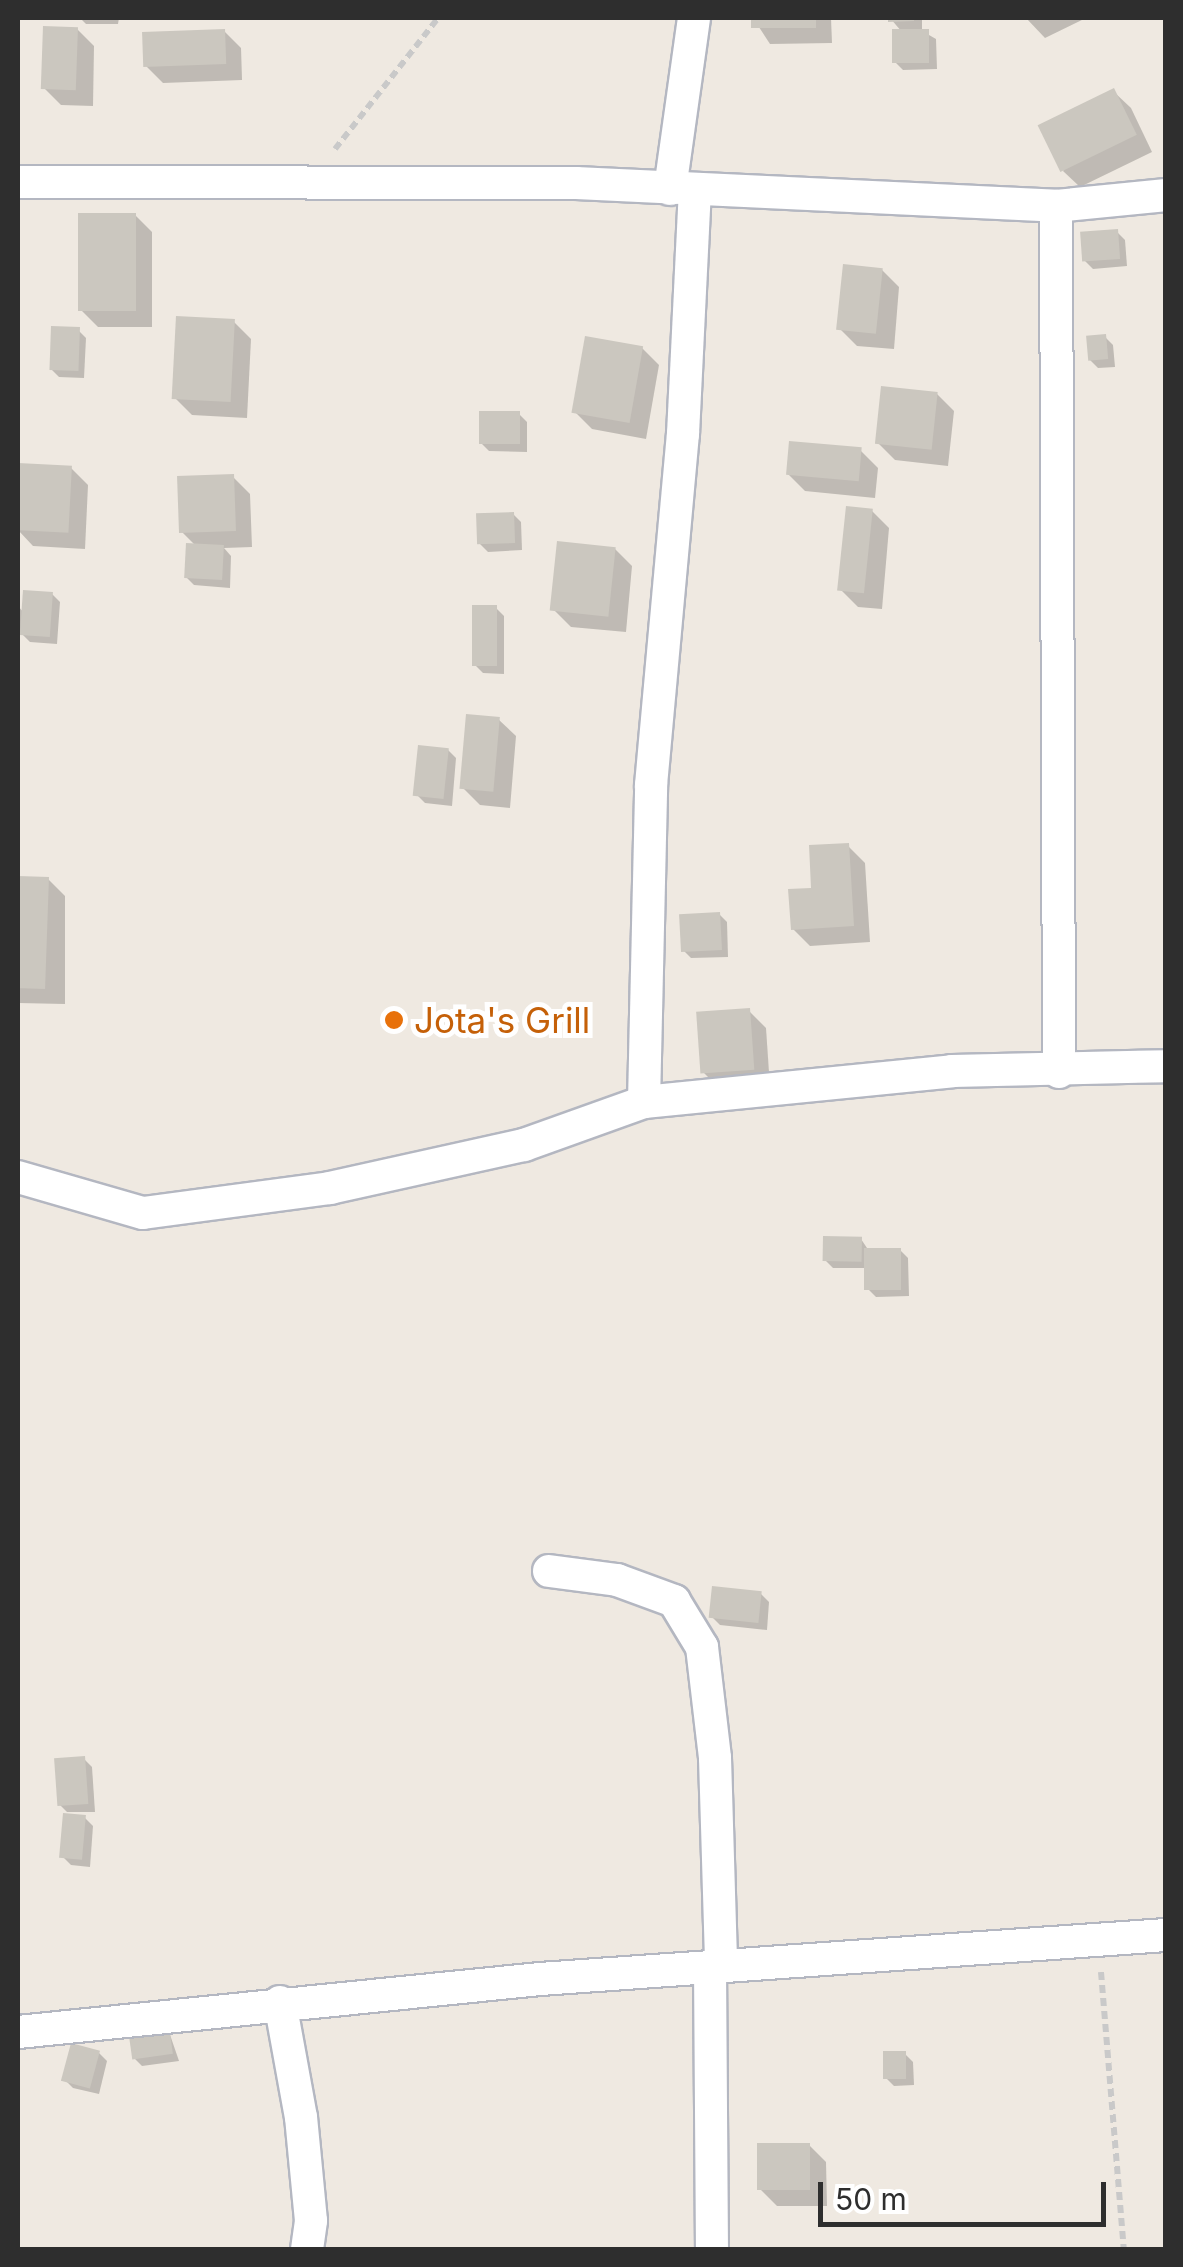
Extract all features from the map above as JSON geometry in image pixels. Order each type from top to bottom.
[{"type":"street","points":[[644,1102],[651,785],[683,434],[682,190],[694,18]]},
{"type":"street","points":[[18,182],[306,178],[1056,206],[1166,196]]},
{"type":"street","points":[[1056,206],[1053,814],[1060,1072]]},
{"type":"street","points":[[18,1177],[143,1213],[236,1204],[524,1146],[644,1102],[952,1071],[1060,1072],[1166,1066]]},
{"type":"street","points":[[549,1571],[617,1580],[674,1601],[702,1648],[714,1758],[712,2250]]},
{"type":"street","points":[[18,2032],[280,2002],[715,1965],[1166,1935]]},
{"type":"street","points":[[280,2002],[301,2116],[312,2221],[307,2250]]},
{"type":"path","points":[[306,178],[349,135],[438,18]]},
{"type":"path","points":[[1100,1940],[1124,2250]]},
{"type":"building","points":[[751,18],[816,18],[816,28],[751,28]]},
{"type":"building","points":[[888,18],[914,18],[914,21],[888,22]]},
{"type":"building","points":[[43,26],[78,27],[76,90],[41,89]]},
{"type":"building","points":[[225,29],[226,64],[143,67],[142,32]]},
{"type":"building","points":[[892,29],[929,29],[929,63],[892,63]]},
{"type":"building","points":[[1114,88],[1137,135],[1060,172],[1038,125]]},
{"type":"building","points":[[78,213],[136,213],[136,311],[78,311]]},
{"type":"building","points":[[1118,229],[1120,259],[1082,262],[1080,232]]},
{"type":"building","points":[[843,264],[883,268],[876,334],[836,330]]},
{"type":"building","points":[[176,316],[235,319],[231,402],[172,399]]},
{"type":"building","points":[[51,326],[80,327],[78,371],[49,370]]},
{"type":"building","points":[[1106,334],[1108,359],[1088,361],[1086,336]]},
{"type":"building","points":[[585,336],[643,346],[630,423],[571,413]]},
{"type":"building","points":[[881,386],[938,392],[932,450],[875,444]]},
{"type":"building","points":[[479,411],[520,411],[520,444],[479,444]]},
{"type":"building","points":[[789,441],[862,447],[859,481],[786,475]]},
{"type":"building","points":[[18,463],[72,466],[68,533],[18,530]]},
{"type":"building","points":[[234,474],[236,531],[179,533],[177,476]]},
{"type":"building","points":[[846,506],[873,509],[864,593],[837,591]]},
{"type":"building","points":[[514,512],[515,543],[477,544],[476,513]]},
{"type":"building","points":[[557,541],[616,547],[608,617],[550,611]]},
{"type":"building","points":[[186,543],[224,545],[222,580],[184,578]]},
{"type":"building","points":[[23,590],[53,592],[50,637],[20,635]]},
{"type":"building","points":[[472,605],[497,605],[497,666],[472,666]]},
{"type":"building","points":[[466,714],[500,717],[493,792],[459,789]]},
{"type":"building","points":[[418,745],[449,748],[443,799],[413,796]]},
{"type":"building","points":[[849,843],[854,926],[791,930],[788,889],[811,888],[809,845]]},
{"type":"building","points":[[18,876],[49,877],[45,989],[18,988]]},
{"type":"building","points":[[720,912],[722,950],[681,952],[679,914]]},
{"type":"building","points":[[750,1008],[754,1070],[700,1074],[696,1012]]},
{"type":"building","points":[[823,1236],[862,1237],[862,1262],[823,1261]]},
{"type":"building","points":[[864,1248],[901,1248],[901,1290],[864,1290]]},
{"type":"building","points":[[712,1586],[762,1591],[758,1623],[709,1618]]},
{"type":"building","points":[[85,1756],[88,1804],[57,1806],[54,1758]]},
{"type":"building","points":[[63,1813],[86,1815],[82,1860],[59,1858]]},
{"type":"building","points":[[169,2026],[173,2054],[132,2059],[128,2032]]},
{"type":"building","points":[[71,2043],[100,2051],[90,2088],[61,2081]]},
{"type":"building","points":[[883,2051],[906,2051],[906,2079],[883,2079]]},
{"type":"building","points":[[757,2143],[810,2143],[810,2190],[757,2190]]},
{"type":"place","name":"Jota's Grill","points":[[394,1020]]}]
